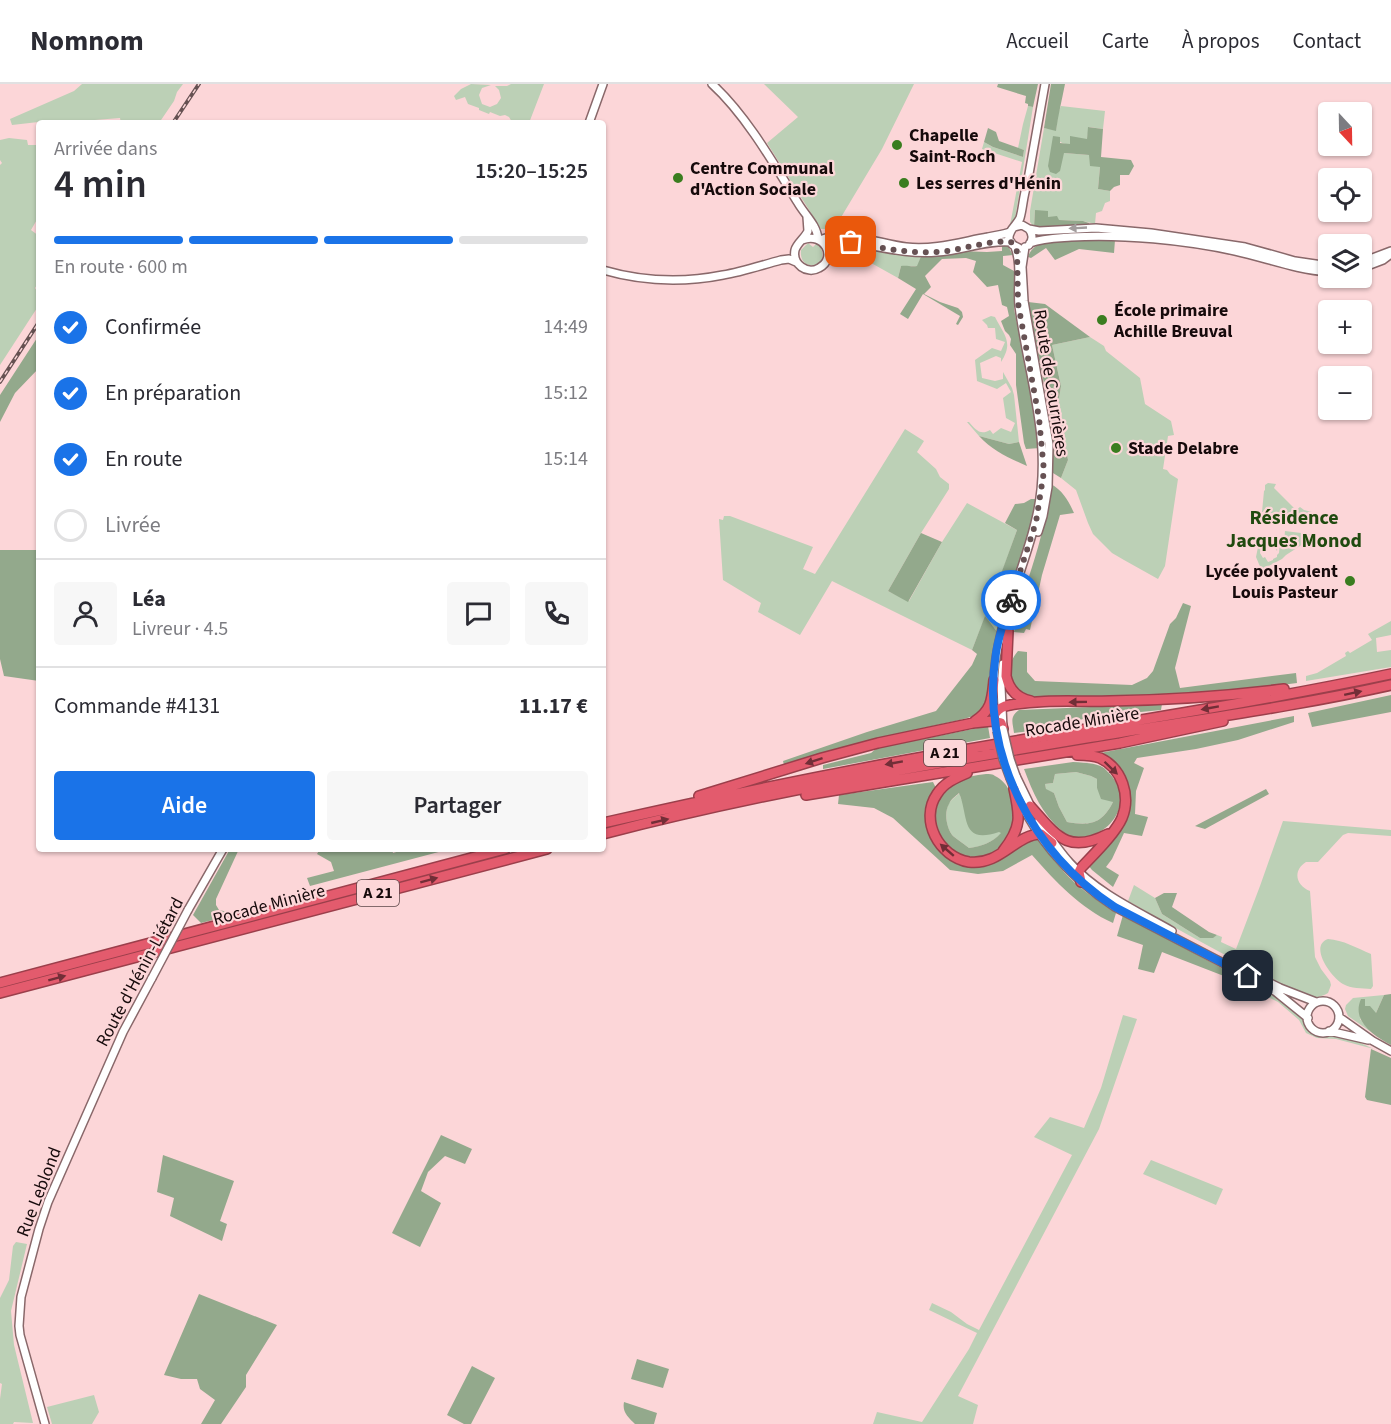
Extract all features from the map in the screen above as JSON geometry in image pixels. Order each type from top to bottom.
[{"type":"highway","points":[[1008,631],[1006,670],[1008,683],[1014,693],[1023,699],[1036,702]]},
{"type":"highway","name":"Rocade Minière","points":[[606,822],[799,780],[1314,687],[1364,675],[1372,678],[1391,674]]},
{"type":"highway","points":[[973,723],[989,709],[994,680]]},
{"type":"highway","name":"Rocade Minière","points":[[606,833],[800,790],[1391,685]]},
{"type":"highway","points":[[606,822],[878,743],[973,723],[998,724],[997,711],[1010,705],[1286,691]]},
{"type":"highway","points":[[720,807],[733,808],[1057,754],[1171,733],[1293,704]]},
{"type":"highway","points":[[1057,754],[1101,758],[1116,771],[1124,786],[1126,801],[1123,817],[1113,832],[1081,868],[1080,877]]},
{"type":"highway","points":[[990,765],[964,774],[946,784],[933,800],[931,825],[944,849],[950,854],[971,862],[986,861],[1026,837],[1038,833],[1052,843]]},
{"type":"highway","points":[[1000,854],[1012,837],[1019,819],[1014,789]]},
{"type":"highway","points":[[1030,806],[1052,831],[1065,840],[1084,843],[1113,832]]},
{"type":"highway","name":"Rocade Minière","points":[[0,983],[494,852]]},
{"type":"highway","name":"Rocade Minière","points":[[2,993],[536,852]]},
{"type":"highway","points":[[0,977],[29,971],[43,972]]},
{"type":"main road","points":[[590,120],[603,84]]},
{"type":"main road","points":[[712,84],[758,140],[816,228],[819,239],[828,252]]},
{"type":"main road","points":[[1013,245],[1009,237],[1020,215],[1045,84]]},
{"type":"main road","points":[[1027,185],[1027,228],[1032,236],[1028,245]]},
{"type":"main road","points":[[781,260],[795,249],[808,231],[807,217]]},
{"type":"main road","points":[[802,240],[810,237],[819,239],[828,236],[842,236],[903,246],[932,247],[999,236],[1020,225],[1039,231],[1096,228],[1151,233],[1245,247],[1294,261],[1318,264]]},
{"type":"main road","points":[[606,271],[638,277],[694,279],[724,275],[789,259],[806,270],[815,270],[826,262],[828,252],[836,243],[844,241],[919,253],[960,249],[990,242],[1019,248],[1040,240],[1109,236],[1236,251],[1318,271]]},
{"type":"main road","name":"Route de Courrières","points":[[1013,245],[1017,257],[1018,303],[1039,418],[1046,471]]},
{"type":"main road","name":"Route de Courrières","points":[[998,724],[1002,707],[1001,675],[1008,631],[1043,516],[1049,444],[1024,302],[1022,267],[1028,245]]},
{"type":"main road","points":[[795,249],[796,262]]},
{"type":"main road","points":[[1372,259],[1391,252]]},
{"type":"main road","points":[[1372,264],[1383,260],[1391,252]]},
{"type":"main road","name":"Route de Courrières","points":[[1045,487],[1001,630],[994,680],[1004,759],[1052,843],[1080,877]]},
{"type":"main road","name":"Route de Courrières","points":[[1013,777],[1014,789],[1031,823],[1057,858],[1080,877],[1133,913],[1276,992],[1308,1018]]},
{"type":"main road","name":"Route d'Hénin-Liétard","points":[[87,1112],[123,1032],[221,852]]},
{"type":"main road","name":"Route de Courrières","points":[[1133,913],[1280,988],[1316,1002]]},
{"type":"main road","points":[[1373,1041],[1316,1030],[1309,1023],[1310,1009],[1316,1002],[1330,1002],[1337,1009],[1340,1017],[1391,1051]]},
{"type":"main road","points":[[1329,1031],[1337,1024],[1340,1017]]},
{"type":"main road","name":"Rue Leblond","points":[[45,1424],[20,1335],[21,1297],[48,1202],[87,1112]]},
{"type":"green space","points":[[82,84],[183,84],[161,120],[120,120],[120,118],[36,120],[36,122],[12,125],[10,119],[74,91]]},
{"type":"green space","points":[[471,84],[491,85],[482,88],[479,95],[482,104],[490,107],[497,104],[501,98],[495,86],[544,84],[530,120],[511,120],[505,115],[500,116],[490,112],[489,114],[468,104],[465,97],[456,100],[454,96]]},
{"type":"green space","points":[[764,84],[914,84],[882,149],[834,229],[821,229],[767,143],[798,117]]},
{"type":"green space","points":[[998,84],[1038,84],[1033,107],[1025,103],[1026,96],[997,87]]},
{"type":"green space","points":[[1051,84],[1065,84],[1056,131],[1044,128]]},
{"type":"green space","points":[[1028,106],[1033,107],[1015,219],[1009,227],[1022,162],[982,149],[984,142],[1023,157],[1024,150],[1018,148]]},
{"type":"green space","points":[[1061,106],[1105,111],[1103,129],[1089,127],[1087,139],[1066,144],[1053,136],[1064,153],[1089,155],[1100,167],[1098,189],[1110,191],[1110,201],[1105,203],[1102,211],[1096,213],[1095,224],[1058,220],[1035,210],[1034,227],[1030,222],[1030,211],[1044,128],[1056,130]]},
{"type":"green space","points":[[1088,127],[1103,129],[1101,157],[1131,160],[1134,166],[1129,175],[1120,175],[1120,185],[1110,191],[1098,189],[1100,167],[1090,166],[1089,155],[1064,153],[1060,171],[1056,174],[1050,172],[1048,166],[1053,136],[1060,137],[1060,143],[1070,144],[1070,136],[1087,139]]},
{"type":"green space","points":[[988,128],[996,132],[999,141],[1024,150],[1023,157],[984,142]]},
{"type":"green space","points":[[9,138],[27,140],[28,145],[36,145],[36,221],[31,230],[36,234],[36,310],[0,365],[0,165],[2,163],[0,140]]},
{"type":"green space","points":[[1035,210],[1048,211],[1048,217],[1057,216],[1059,220],[1083,221],[1089,225],[1043,229],[1034,227]]},
{"type":"green space","points":[[1081,239],[1115,240],[1114,253],[1079,249],[1055,260],[1046,248],[1031,258],[1028,257],[1036,246],[1043,243]]},
{"type":"green space","points":[[808,243],[813,247],[817,243],[823,257],[820,262],[810,265],[805,263],[801,250]]},
{"type":"green space","points":[[1002,244],[1008,246],[1013,255],[1003,256],[1003,265],[1014,271],[1014,309],[1040,448],[1026,449],[1024,443],[1016,385],[1016,354],[1001,321],[1009,316],[1007,307],[1002,305],[998,285],[987,287],[973,272],[976,261],[966,258],[942,259],[925,276],[931,287],[924,294],[958,308],[963,317],[958,325],[956,324],[960,316],[923,294],[908,319],[900,314],[916,289],[898,278],[901,266],[917,266],[922,254],[1002,251]]},
{"type":"green space","points":[[867,249],[921,256],[918,266],[901,266],[898,278],[864,259]]},
{"type":"green space","points":[[1028,302],[1045,304],[1090,337],[1052,345],[1061,386],[1058,405],[1068,460],[1061,478],[1053,473],[1048,407]]},
{"type":"green space","points":[[991,316],[995,317],[1004,334],[1007,349],[1001,362],[1001,358],[996,356],[980,363],[982,378],[995,381],[1003,379],[1003,372],[1012,388],[1019,442],[1009,444],[979,436],[967,422],[978,431],[990,430],[993,434],[1001,428],[1011,432],[1015,423],[1006,418],[1003,398],[1011,392],[1006,383],[997,389],[977,381],[975,360],[992,348],[1001,351],[1005,342],[996,339],[995,328],[988,328],[982,320]]},
{"type":"green space","name":"Stade Delabre","points":[[1090,337],[1104,346],[1106,351],[1140,378],[1145,404],[1171,421],[1174,435],[1168,436],[1163,469],[1178,479],[1165,566],[1158,579],[1112,553],[1093,534],[1076,490],[1061,478],[1068,460],[1058,405],[1061,386],[1052,345]]},
{"type":"green space","points":[[36,340],[36,371],[15,393],[0,422],[0,395]]},
{"type":"green space","points":[[905,429],[924,441],[917,452],[949,484],[949,489],[888,591],[909,601],[967,503],[1017,530],[995,592],[1009,594],[998,633],[985,617],[972,650],[832,581],[800,635],[758,612],[761,603],[723,580],[719,519],[723,520],[724,516],[730,516],[813,547],[803,569],[815,574]]},
{"type":"green space","points":[[979,436],[1009,444],[1019,442],[1027,466],[996,450]]},
{"type":"green space","points":[[1051,484],[1065,496],[1074,513],[1060,515],[1042,575],[1030,630],[1026,629],[1024,633],[1014,632],[1043,530]]},
{"type":"green space","points":[[1276,484],[1274,488],[1296,510],[1300,507],[1312,512],[1312,517],[1330,517],[1331,519],[1325,522],[1287,518],[1287,515],[1262,512],[1265,485]]},
{"type":"green space","points":[[1037,499],[1034,518],[1009,594],[994,593],[1017,530],[1005,523],[1015,504]]},
{"type":"green space","points":[[1285,531],[1317,535],[1282,559],[1261,569],[1256,557],[1262,539],[1278,541],[1277,551],[1271,541],[1261,548],[1260,553],[1268,562],[1277,557],[1280,542],[1284,542]]},
{"type":"green space","points":[[921,533],[942,542],[908,602],[888,591]]},
{"type":"green space","points":[[0,550],[36,550],[36,681],[4,676],[0,659]]},
{"type":"green space","points":[[1183,603],[1191,606],[1175,668],[1180,688],[1296,673],[1297,683],[1243,690],[1038,698],[1020,693],[1013,682],[1010,667],[1018,651],[1027,652],[1027,672],[1035,681],[1132,685],[1147,678],[1153,671],[1170,624],[1176,618]]},
{"type":"green space","points":[[985,616],[998,633],[990,674],[988,702],[982,712],[960,720],[883,737],[784,765],[783,761],[936,711],[972,665],[977,654],[972,650]]},
{"type":"green space","points":[[1391,621],[1391,635],[1376,638],[1377,652],[1391,650],[1391,667],[1306,681],[1306,676],[1317,673],[1346,656],[1345,653],[1348,651],[1350,653],[1372,640],[1368,634]]},
{"type":"green space","points":[[1391,695],[1391,712],[1312,727],[1308,713]]},
{"type":"green space","points":[[1162,704],[1161,710],[1090,717],[1014,733],[1013,718],[1019,710]]},
{"type":"green space","points":[[1294,716],[1294,722],[1238,740],[1137,758],[1134,763],[1144,768],[1136,791],[1135,814],[1148,817],[1142,836],[1124,833],[1106,867],[1119,875],[1113,887],[1088,865],[1129,802],[1108,760],[1100,753]]},
{"type":"green space","points":[[988,726],[990,738],[823,769],[823,765],[871,753],[877,748]]},
{"type":"green space","points":[[1073,762],[1100,766],[1110,774],[1120,792],[1118,810],[1108,825],[1091,836],[1069,837],[1044,810],[1024,769]],"holes":[[[1076,772],[1097,779],[1101,799],[1113,802],[1104,815],[1094,822],[1082,824],[1067,822],[1054,793],[1046,789],[1045,784],[1053,783],[1055,774]]]},
{"type":"green space","points":[[1076,772],[1097,779],[1097,788],[1113,802],[1104,815],[1094,822],[1082,824],[1067,822],[1054,793],[1046,790],[1045,784],[1053,783],[1055,774]]},
{"type":"green space","points":[[982,774],[993,775],[1007,786],[1014,801],[1015,826],[1001,848],[984,856],[968,856],[953,850],[944,842],[937,827],[936,810],[942,796],[956,782]],"holes":[[[959,793],[968,826],[972,831],[978,835],[1001,833],[987,844],[969,848],[953,836],[947,824],[947,807]]]},
{"type":"green space","points":[[933,782],[937,790],[927,802],[925,819],[932,841],[951,860],[970,866],[1032,838],[1038,838],[1074,882],[1116,913],[1113,923],[1079,902],[1032,855],[1003,871],[978,874],[950,870],[893,818],[874,808],[838,804],[839,795]]},
{"type":"green space","points":[[1266,789],[1269,794],[1205,829],[1195,826]]},
{"type":"green space","points":[[960,793],[961,799],[1002,833],[987,844],[969,848],[953,836],[947,824],[946,815],[949,803]]},
{"type":"green space","points":[[1283,821],[1391,830],[1391,836],[1348,833],[1343,835],[1318,862],[1306,862],[1299,869],[1297,877],[1301,885],[1310,891],[1315,957],[1331,985],[1328,993],[1318,997],[1305,996],[1282,986],[1128,901],[1134,885],[1155,898],[1162,914],[1200,938],[1212,938],[1217,935],[1222,937],[1221,942],[1236,949]]},
{"type":"green space","points":[[228,852],[238,852],[216,899],[219,910],[228,912],[229,916],[201,923],[193,915]]},
{"type":"green space","points":[[318,852],[439,852],[310,886],[307,878],[334,871],[331,862],[317,854]]},
{"type":"green space","points":[[1164,893],[1177,893],[1172,907],[1217,935],[1213,938],[1200,938],[1162,914],[1155,898]]},
{"type":"green space","points":[[1123,915],[1231,973],[1229,978],[1162,952],[1154,973],[1138,969],[1143,945],[1117,936]]},
{"type":"green space","points":[[1328,939],[1345,943],[1371,954],[1373,986],[1371,989],[1353,988],[1338,981],[1328,969],[1321,955],[1322,943]]},
{"type":"green space","points":[[1231,973],[1279,998],[1303,1019],[1310,1032],[1349,1039],[1374,1049],[1336,1039],[1317,1038],[1306,1033],[1299,1020],[1278,1002],[1229,978]]},
{"type":"green space","points":[[1391,994],[1391,1045],[1366,1027],[1359,1014],[1359,1007],[1361,999],[1365,999],[1365,1006],[1370,1006],[1376,1013],[1384,995]]},
{"type":"green space","points":[[1384,995],[1376,1013],[1360,1019],[1371,1032],[1348,1016],[1346,1005],[1353,998]]},
{"type":"green space","points":[[1123,1015],[1137,1019],[1099,1129],[958,1396],[978,1405],[973,1424],[873,1424],[877,1412],[922,1422],[969,1349],[977,1333],[929,1310],[932,1303],[979,1330],[1072,1155],[1034,1137],[1050,1117],[1084,1128],[1101,1088]]},
{"type":"green space","points":[[1371,1049],[1391,1058],[1391,1105],[1367,1100],[1365,1097]]},
{"type":"green space","points":[[441,1135],[472,1149],[465,1164],[445,1156],[428,1172],[421,1191],[441,1203],[420,1247],[392,1233]]},
{"type":"green space","points":[[163,1155],[234,1181],[220,1221],[227,1224],[222,1241],[170,1216],[174,1198],[157,1192]]},
{"type":"green space","points":[[1151,1160],[1223,1189],[1216,1205],[1143,1174]]},
{"type":"green space","points":[[16,1242],[27,1244],[11,1311],[14,1345],[33,1423],[0,1424],[2,1384],[0,1383],[0,1298],[9,1280],[13,1246]]},
{"type":"green space","points":[[199,1294],[277,1325],[246,1375],[246,1387],[221,1424],[201,1424],[215,1400],[200,1389],[197,1379],[181,1379],[164,1375]]},
{"type":"green space","points":[[637,1359],[669,1369],[663,1388],[631,1379]]},
{"type":"green space","points":[[472,1366],[495,1378],[471,1424],[464,1424],[447,1415]]},
{"type":"green space","points":[[94,1395],[99,1412],[92,1424],[52,1424],[47,1407]]},
{"type":"green space","points":[[624,1402],[657,1413],[654,1424],[635,1424],[625,1412]]},
{"type":"railway","points":[[175,120],[199,84]]},
{"type":"railway","points":[[0,382],[36,327]]},
{"type":"way so far","points":[[851,242],[919,253],[960,249],[990,242],[1011,242],[1015,247],[1018,303],[1042,437],[1044,471],[1036,522],[1011,600]]},
{"type":"place","name":"Chapelle Saint-Roch","points":[[897,145]]},
{"type":"place","name":"Centre Communal d'Action Sociale","points":[[678,178]]},
{"type":"place","name":"Les serres d'Hénin","points":[[904,183]]},
{"type":"place","name":"École primaire Achille Breuval","points":[[1102,320]]},
{"type":"place","name":"Stade Delabre","points":[[1116,448]]},
{"type":"place","name":"Lycée polyvalent Louis Pasteur","points":[[1350,581]]},
{"type":"district","name":"Résidence Jacques Monod","points":[[1294,530]]},
{"type":"route","points":[[1011,600],[996,654],[994,706],[1001,749],[1010,778],[1035,830],[1057,858],[1095,894],[1115,907],[1248,976]]}]
